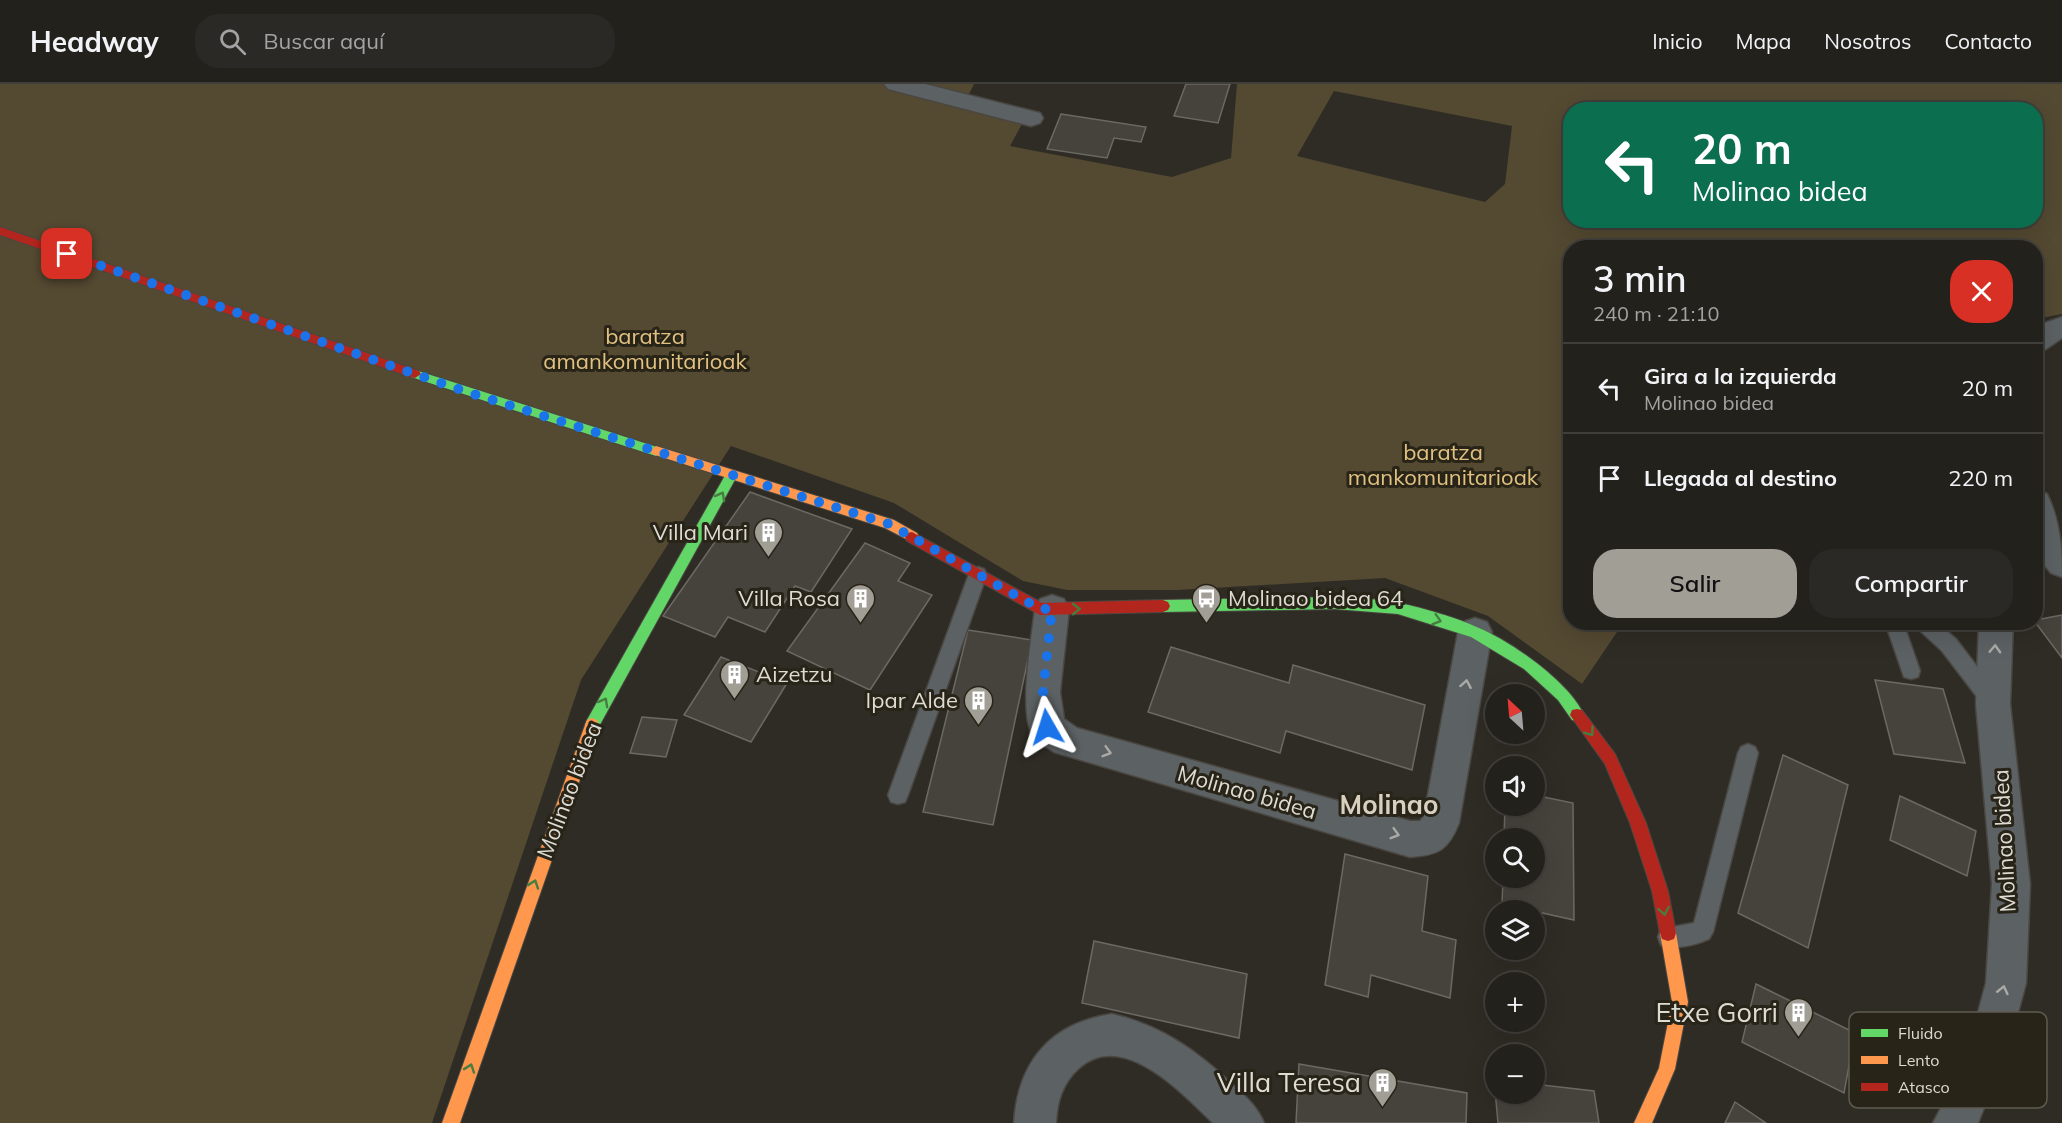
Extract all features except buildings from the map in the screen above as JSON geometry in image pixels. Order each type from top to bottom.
[{"type":"street","points":[[896,84],[1031,118]]},
{"type":"street","points":[[0,231],[467,392],[889,524],[1040,609],[1335,603],[1398,608],[1475,632],[1529,665],[1563,696],[1610,759],[1638,823],[1660,891],[1680,1002],[1667,1069],[1643,1123]]},
{"type":"street","points":[[2043,336],[2062,327]]},
{"type":"street","name":"Molinao bidea","points":[[451,1123],[588,732],[731,476]]},
{"type":"street","points":[[2043,534],[2052,564]]},
{"type":"street","name":"Molinao bidea","points":[[1052,609],[1043,692],[1045,716],[1047,727],[1067,741],[1410,839],[1429,838],[1441,823],[1475,632]]},
{"type":"street","name":"Molinao bidea","points":[[1996,630],[1994,704],[2011,884],[2006,983],[1998,1012]]},
{"type":"street","points":[[1035,1123],[1035,1111],[1044,1080],[1055,1062],[1079,1043],[1110,1035],[1133,1038],[1154,1048],[1185,1069],[1243,1123]]},
{"type":"street","name":"Molinao bidea","points":[[1954,1123],[1963,1108]]},
{"type":"lane","points":[[898,795],[978,574]]},
{"type":"lane","points":[[1897,630],[1911,670]]},
{"type":"lane","points":[[1932,630],[1949,645],[1994,704]]},
{"type":"lane","points":[[1669,937],[1702,932],[1748,753]]},
{"type":"green space","points":[[0,84],[974,84],[968,96],[1023,122],[1010,146],[1172,177],[1231,158],[1237,84],[2062,84],[2062,314],[2043,318],[2043,240],[1563,240],[1563,630],[1618,630],[1582,684],[1488,616],[1385,578],[1177,590],[1067,590],[1023,581],[894,503],[731,446],[581,680],[432,1123],[0,1123]],"holes":[[[1334,91],[1512,126],[1505,184],[1485,202],[1297,156]]]},
{"type":"traffic: fast","points":[[415,374],[656,451]]},
{"type":"traffic: fast","points":[[592,725],[731,476]]},
{"type":"traffic: fast","points":[[1163,606],[1335,603],[1398,608],[1475,632],[1529,665],[1563,696],[1577,715]]},
{"type":"traffic: slow","points":[[656,451],[889,524],[912,537]]},
{"type":"traffic: slow","points":[[451,1123],[592,725]]},
{"type":"traffic: slow","points":[[1643,1123],[1667,1069],[1680,1002],[1668,933]]},
{"type":"traffic: jam","points":[[0,231],[415,374]]},
{"type":"traffic: jam","points":[[912,537],[1040,609],[1163,606]]},
{"type":"traffic: jam","points":[[1577,715],[1610,759],[1638,823],[1660,891],[1668,933]]},
{"type":"place","name":"Villa Mari","points":[[769,558]]},
{"type":"place","name":"Villa Rosa","points":[[861,624]]},
{"type":"place","name":"Molinao bidea 64","points":[[1207,624]]},
{"type":"place","name":"Aizetzu","points":[[735,700]]},
{"type":"place","name":"Ipar Alde","points":[[979,726]]},
{"type":"place","name":"Etxe Gorri","points":[[1799,1038]]},
{"type":"place","name":"Villa Teresa","points":[[1382,1108]]},
{"type":"district","name":"Molinao","points":[[1389,804]]},
{"type":"route","points":[[67,254],[467,392],[889,524],[1040,609],[1052,609],[1043,692],[1047,727]]},
{"type":"park label","name":"baratza amankomunitarioak","points":[[645,348]]},
{"type":"park label","name":"baratza mankomunitarioak","points":[[1443,464]]}]
